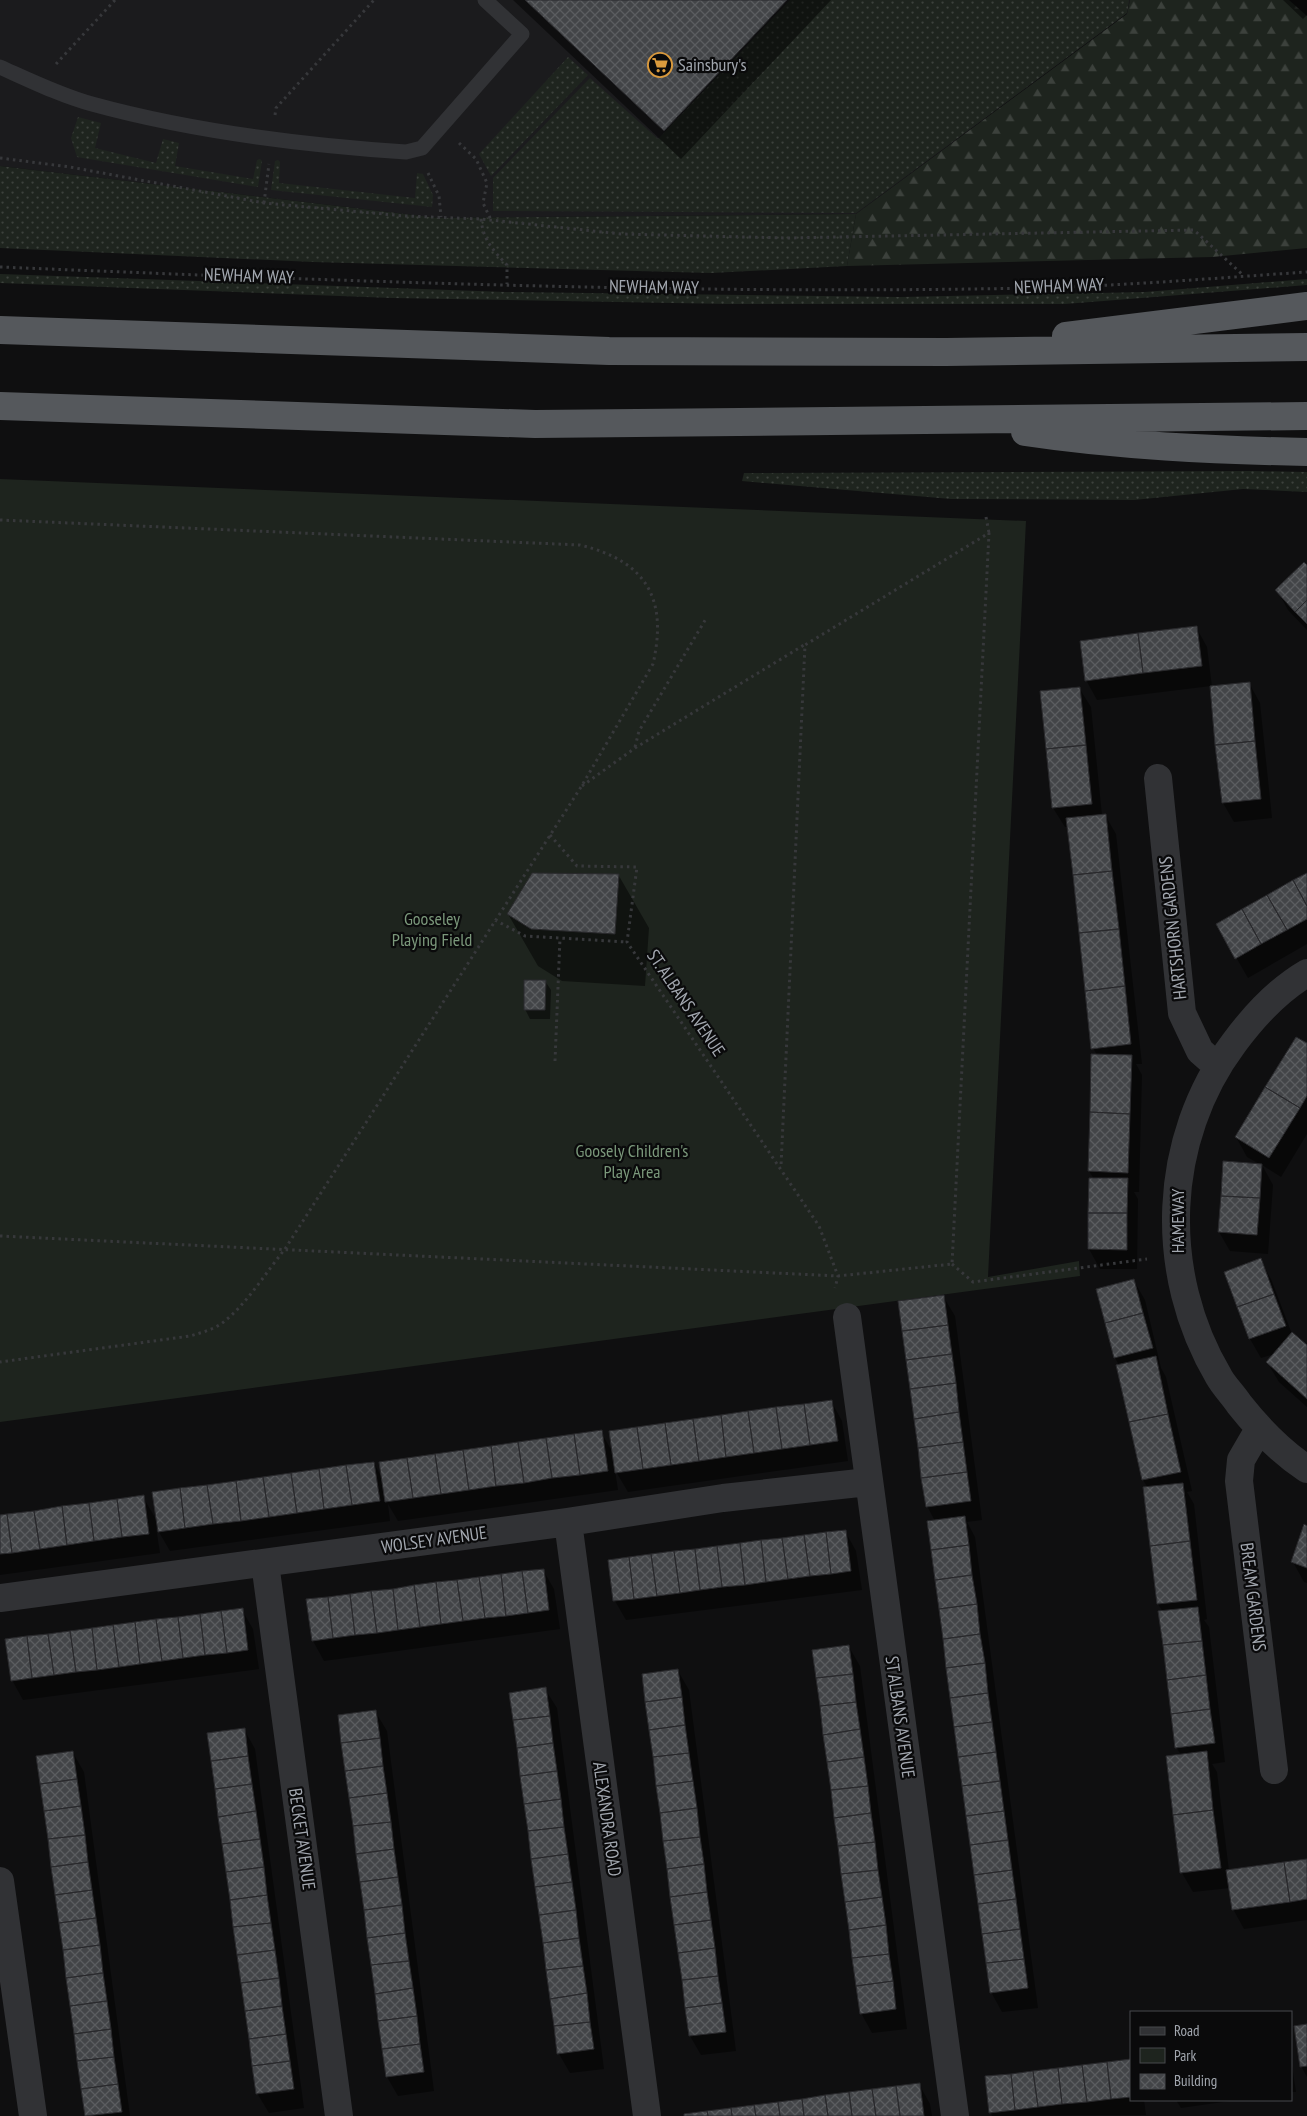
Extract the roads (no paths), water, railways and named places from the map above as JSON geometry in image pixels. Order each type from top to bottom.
[{"type":"highway","points":[[946,352],[1307,306]]},
{"type":"highway","points":[[0,330],[609,351],[946,352],[1307,347]]},
{"type":"highway","points":[[0,406],[535,424],[1307,416]]},
{"type":"highway","points":[[946,421],[1076,440],[1217,450],[1307,452]]},
{"type":"street","name":"HARTSHORN GARDENS","points":[[1158,778],[1182,1013],[1200,1050],[1217,1066]]},
{"type":"street","name":"HAMEWAY","points":[[1307,973],[1294,981],[1251,1020],[1217,1066],[1189,1125],[1176,1189],[1176,1255],[1191,1318],[1219,1377],[1259,1429],[1307,1469]]},
{"type":"street","name":"ST ALBANS AVENUE","points":[[847,1317],[955,2116]]},
{"type":"street","name":"BREAM GARDENS","points":[[1259,1429],[1241,1460],[1239,1481],[1274,1770]]},
{"type":"street","name":"WOLSEY AVENUE","points":[[0,1598],[568,1522],[724,1498],[868,1482]]},
{"type":"street","name":"ALEXANDRA ROAD","points":[[568,1522],[647,2116]]},
{"type":"street","name":"BECKET AVENUE","points":[[265,1563],[339,2116]]},
{"type":"street","points":[[0,1880],[33,2116]]},
{"type":"lane","points":[[0,67],[90,104],[272,140],[406,152],[422,148],[522,34],[485,0]]},
{"type":"place","name":"Sainsbury's","points":[[660,65]]},
{"type":"park label","name":"Gooseley Playing Field","points":[[432,930]]},
{"type":"park label","name":"Goosely Children's Play Area","points":[[632,1161]]}]
